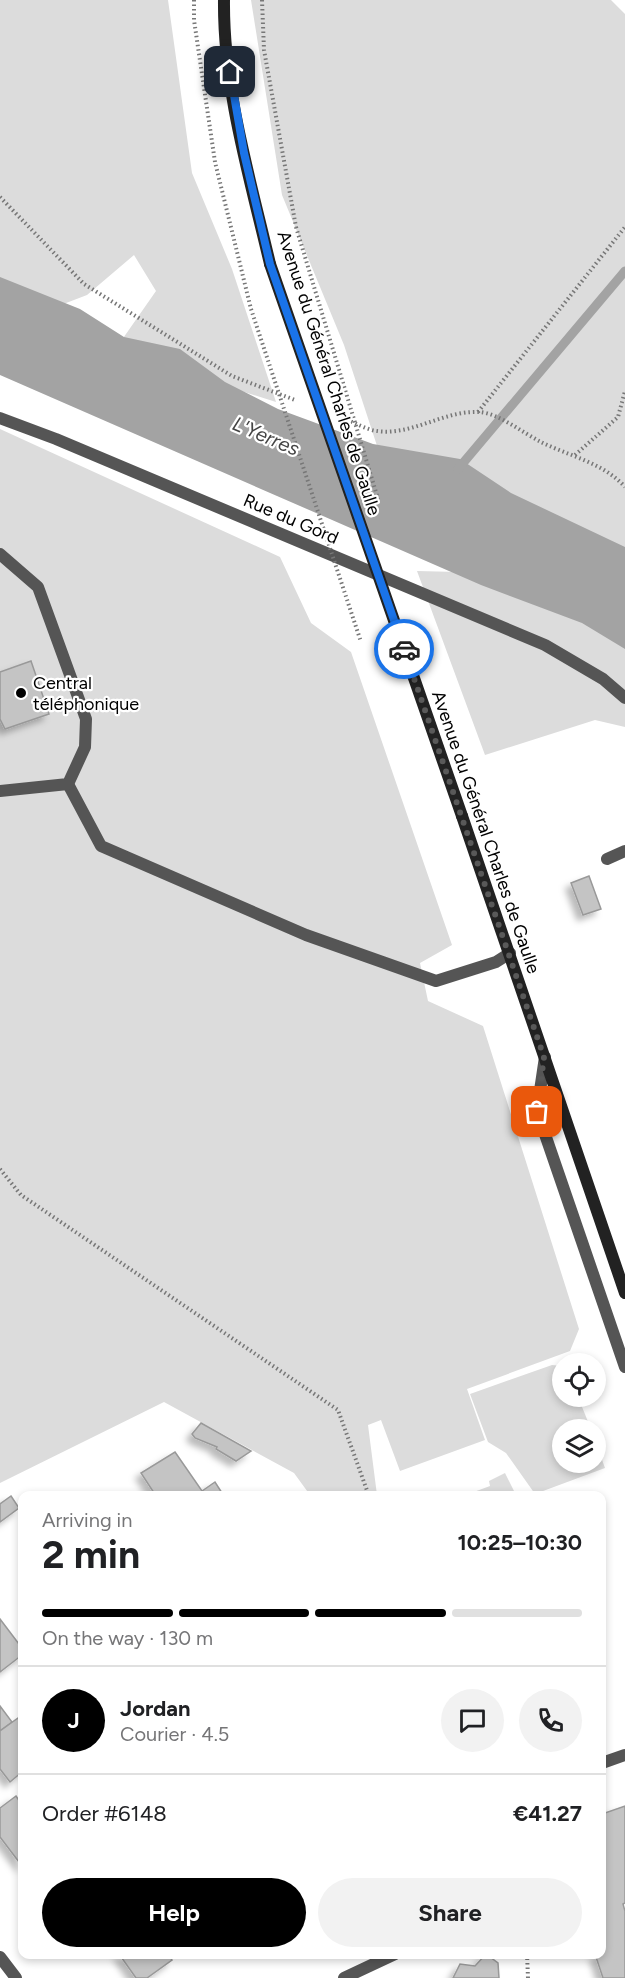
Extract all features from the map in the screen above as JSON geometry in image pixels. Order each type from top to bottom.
[{"type":"main road","name":"Avenue du Général Charles de Gaulle","points":[[224,0],[224,32],[244,153],[270,264],[510,953],[625,1293]]},
{"type":"street","name":"Rue du Gord","points":[[0,418],[56,439],[545,645],[603,679],[625,698]]},
{"type":"street","points":[[0,554],[38,587],[86,719],[85,747],[68,784]]},
{"type":"street","points":[[0,791],[68,784]]},
{"type":"street","points":[[68,784],[101,846],[306,935],[436,981],[496,962],[510,953]]},
{"type":"street","points":[[606,859],[625,851]]},
{"type":"street","points":[[544,1057],[537,1112],[625,1367]]},
{"type":"street","points":[[606,1762],[625,1755]]},
{"type":"street","points":[[0,1957],[16,1978]]},
{"type":"street","points":[[344,1978],[384,1959]]},
{"type":"path","points":[[194,0],[194,20],[215,162],[251,309],[361,642]]},
{"type":"path","points":[[262,0],[264,50],[296,227],[378,501]]},
{"type":"path","points":[[0,197],[84,284],[232,376]]},
{"type":"path","points":[[478,412],[625,226]]},
{"type":"path","points":[[575,455],[618,417],[625,391]]},
{"type":"path","points":[[377,431],[407,429],[442,417],[478,412],[490,414],[544,444],[575,455],[618,479],[625,487]]},
{"type":"path","points":[[0,1169],[21,1195],[338,1410],[367,1491]]},
{"type":"path","points":[[527,1959],[528,1978]]},
{"type":"shaded area","points":[[0,0],[168,0],[192,173],[232,269],[276,402],[188,374],[119,344],[156,291],[134,255],[87,295],[40,313],[0,300]]},
{"type":"shaded area","points":[[251,0],[611,0],[625,14],[625,576],[382,461],[344,345],[282,195]]},
{"type":"shaded area","points":[[0,429],[280,557],[311,623],[351,652],[452,945],[420,963],[428,1001],[483,1026],[579,1329],[570,1351],[552,1353],[552,1358],[467,1389],[485,1440],[400,1471],[381,1420],[368,1425],[376,1491],[307,1491],[294,1473],[164,1402],[0,1483]]},
{"type":"shaded area","points":[[417,571],[499,573],[625,630],[625,727],[595,720],[485,755]]},
{"type":"shaded area","points":[[552,1365],[552,1407],[582,1407],[587,1419],[552,1419],[552,1473],[592,1473],[543,1491],[533,1491],[506,1453],[488,1442],[470,1394]]},
{"type":"shaded area","points":[[505,1473],[514,1491],[476,1491],[490,1486],[489,1481]]},
{"type":"water","name":"L'Yerres","points":[[0,277],[80,309],[124,337],[180,349],[225,382],[278,409],[373,444],[460,459],[511,493],[625,547],[625,649],[582,623],[481,585],[0,375]]},
{"type":"building","name":"Central téléphonique","points":[[31,661],[49,714],[5,729],[0,719],[0,672]]},
{"type":"building","points":[[589,876],[601,909],[583,915],[571,883]]},
{"type":"building","points":[[201,1423],[251,1451],[236,1461],[216,1449],[217,1447],[195,1438],[192,1434]]},
{"type":"building","points":[[175,1452],[202,1491],[153,1491],[141,1473]]},
{"type":"building","points":[[215,1482],[221,1491],[202,1491]]},
{"type":"building","points":[[11,1496],[18,1509],[0,1522],[0,1504]]},
{"type":"building","points":[[0,1619],[18,1643],[18,1658],[0,1672]]},
{"type":"building","points":[[0,1706],[12,1722],[0,1731]]},
{"type":"building","points":[[18,1718],[18,1775],[10,1782],[0,1769],[0,1731]]},
{"type":"building","points":[[16,1796],[18,1799],[18,1861],[0,1837],[0,1808]]},
{"type":"building","points":[[625,1806],[625,1903],[623,1904],[625,1911],[625,1978],[603,1978],[597,1959],[606,1959],[606,1813]]},
{"type":"building","points":[[123,1959],[172,1960],[147,1978],[136,1978]]},
{"type":"building","points":[[481,1959],[493,1959],[498,1963],[499,1978],[453,1978],[460,1964],[475,1966]]},
{"type":"waterway","points":[[458,469],[625,271]]},
{"type":"way so far","points":[[404,649],[544,1057],[537,1112]]},
{"type":"place","name":"Central téléphonique","points":[[21,693]]},
{"type":"route","points":[[230,72],[244,153],[270,264],[404,649]]}]
